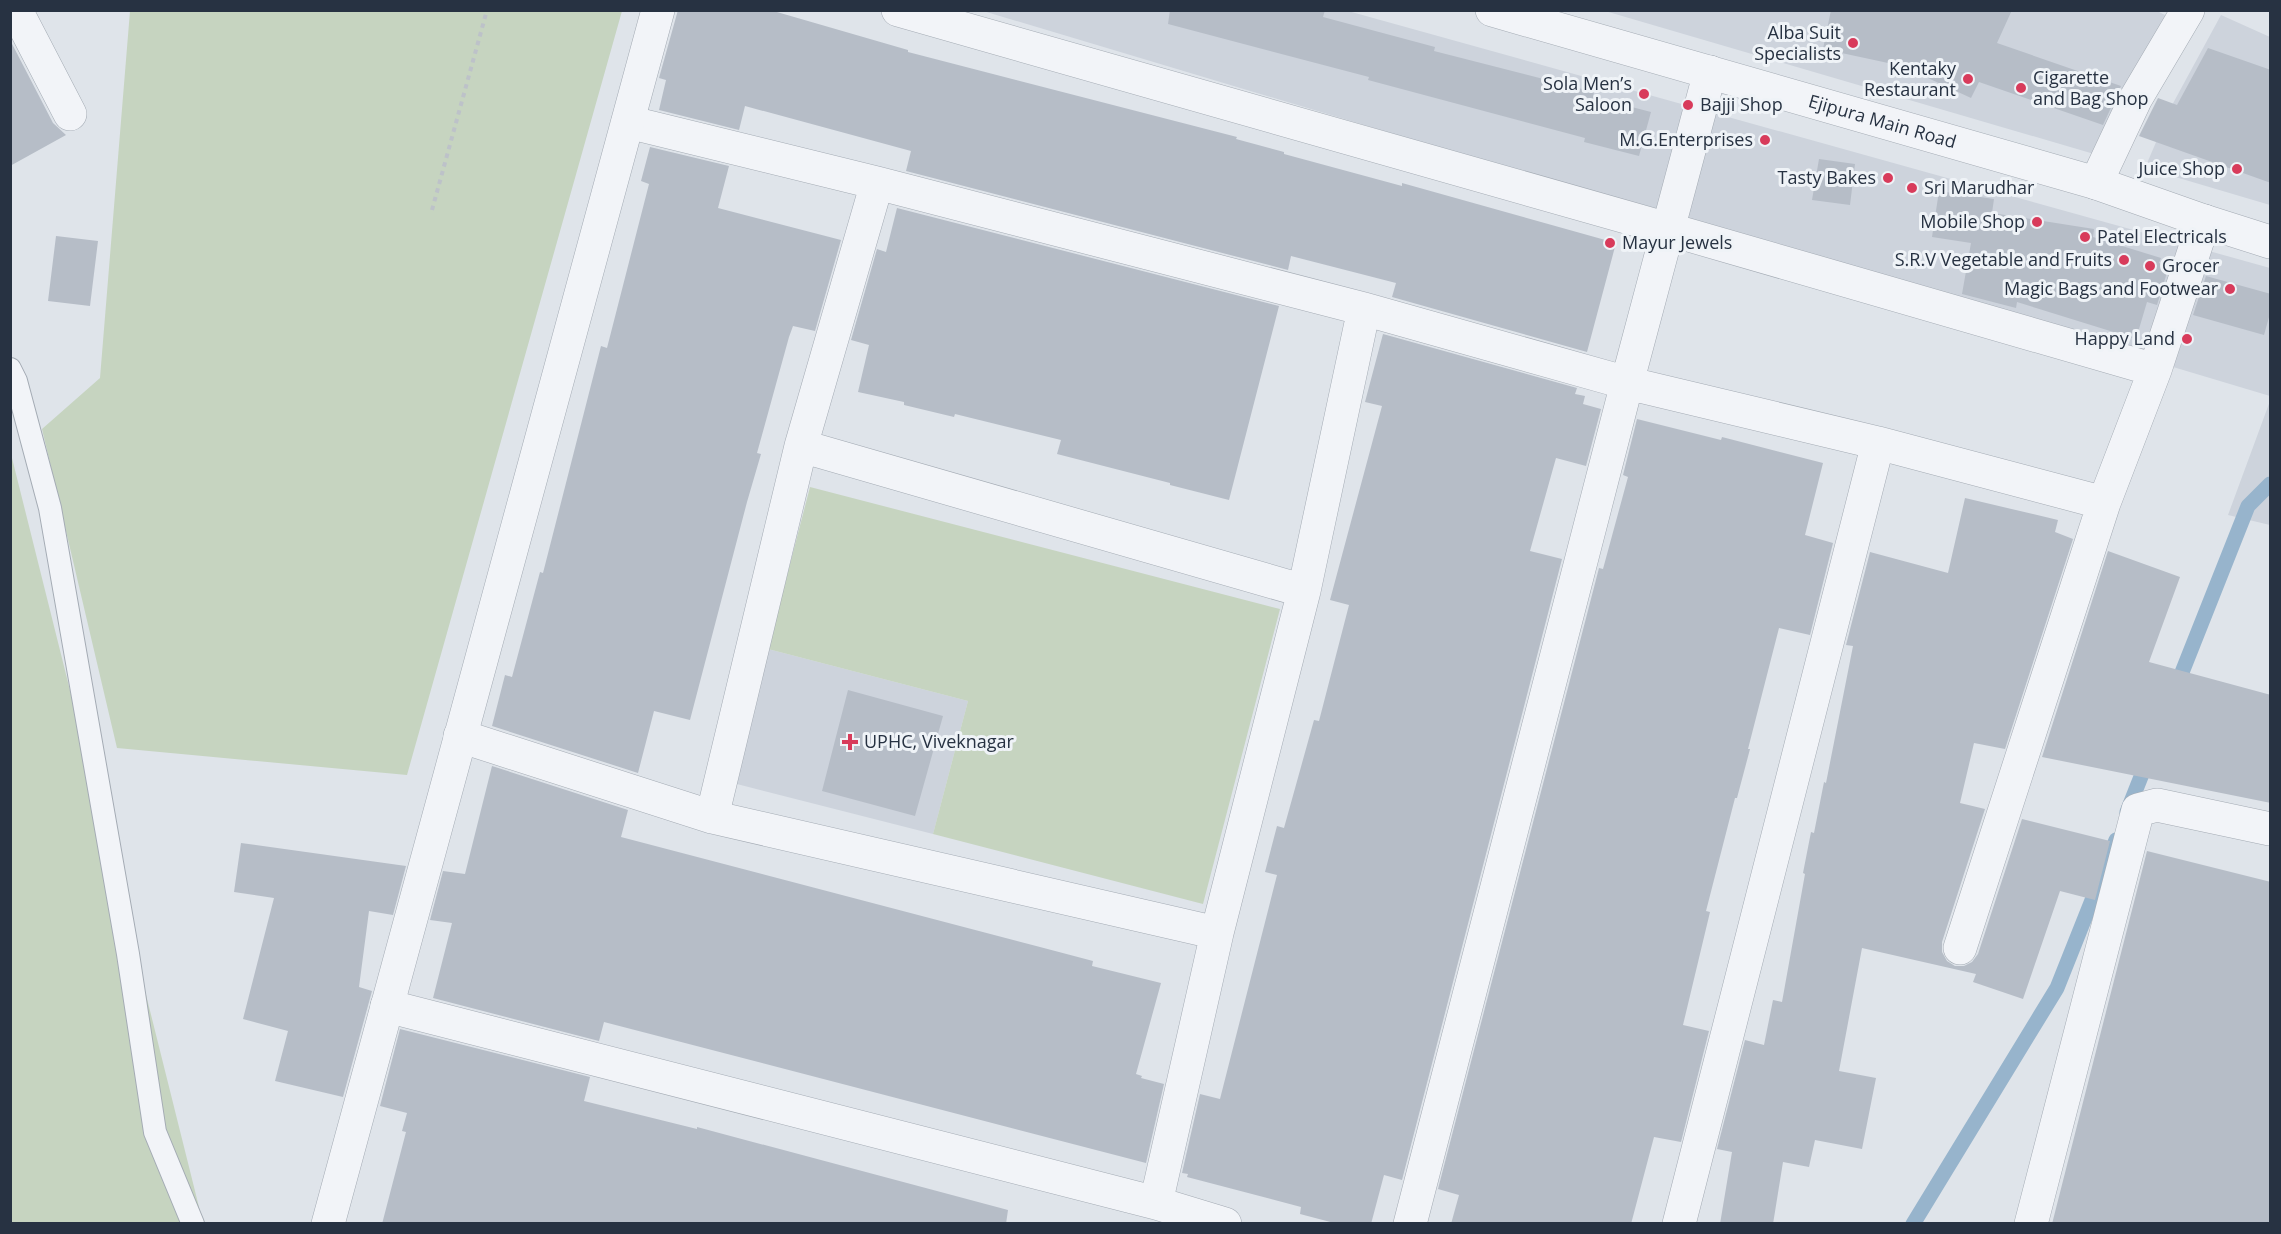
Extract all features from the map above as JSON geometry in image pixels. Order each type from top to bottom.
[{"type":"street","points":[[16,10],[70,114]]},
{"type":"street","points":[[328,1224],[658,10]]},
{"type":"street","points":[[898,10],[1668,228],[2154,370]]},
{"type":"street","name":"Ejipura Main Road","points":[[1492,10],[2096,183],[2271,242]]},
{"type":"street","points":[[2096,183],[2136,98],[2188,10]]},
{"type":"street","points":[[1410,1224],[1627,383],[1710,72]]},
{"type":"street","points":[[628,122],[877,183],[1364,309],[1627,383],[1878,442],[2104,503]]},
{"type":"street","points":[[712,818],[801,446],[877,183]]},
{"type":"street","points":[[1960,948],[2104,503],[2154,370],[2204,221]]},
{"type":"street","points":[[1156,1203],[1217,933],[1304,591],[1364,309]]},
{"type":"street","points":[[1679,1224],[1878,442]]},
{"type":"street","points":[[801,446],[1304,591]]},
{"type":"street","points":[[460,736],[712,818],[1217,933]]},
{"type":"street","points":[[2031,1224],[2138,810],[2157,805],[2271,829]]},
{"type":"street","points":[[387,1006],[1156,1203],[1225,1224]]},
{"type":"lane","points":[[10,369],[16,381],[50,508],[126,942],[155,1132],[193,1224]]},
{"type":"path","points":[[432,210],[487,10]]},
{"type":"shaded area","points":[[2155,10],[2171,18],[2094,154],[1605,11]]},
{"type":"shaded area","points":[[983,11],[1348,11],[2270,268],[2270,396]]},
{"type":"shaded area","points":[[2221,15],[2270,37],[2270,205],[2145,168],[2171,107]]},
{"type":"shaded area","points":[[2270,401],[2270,525],[2228,515]]},
{"type":"shaded area","name":"UPHC, Viveknagar","points":[[768,649],[968,701],[933,834],[733,783]]},
{"type":"green space","points":[[130,11],[622,11],[407,775],[117,748],[42,429],[100,378]]},
{"type":"green space","points":[[10,450],[203,1223],[11,1223]]},
{"type":"green space","points":[[810,487],[1280,609],[1203,904],[933,834],[968,701],[768,649]]},
{"type":"building","points":[[678,10],[770,10],[908,50],[908,52],[1237,137],[1236,139],[1284,152],[1284,154],[1402,186],[1402,183],[1616,243],[1587,352],[1392,297],[1396,283],[1291,256],[1288,270],[906,171],[911,151],[745,106],[739,130],[659,110],[666,80],[659,78]]},
{"type":"building","points":[[1170,10],[1325,10],[1323,17],[1435,47],[1434,51],[1594,92],[1593,97],[1651,112],[1639,156],[1584,142],[1585,138],[1368,80],[1369,77],[1168,24]]},
{"type":"building","points":[[1831,10],[2012,10],[1997,43],[2121,86],[2103,125],[1979,82],[1971,98],[1902,66],[1823,49]]},
{"type":"building","points":[[10,40],[53,123],[66,135],[10,166]]},
{"type":"building","points":[[2208,48],[2271,70],[2271,183],[2139,136],[2158,98],[2177,105]]},
{"type":"building","points":[[650,147],[729,166],[718,208],[841,240],[815,331],[793,326],[789,337],[757,453],[761,454],[690,720],[654,711],[638,773],[492,726],[505,675],[512,677],[540,572],[543,573],[601,346],[607,348],[649,184],[641,181]]},
{"type":"building","points":[[1819,159],[1855,164],[1850,205],[1812,200]]},
{"type":"building","points":[[1939,191],[1994,199],[1992,213],[2094,229],[2093,237],[2161,258],[2159,263],[2169,266],[2157,305],[2147,302],[2136,339],[2017,302],[2016,308],[1962,294],[1971,243],[1932,237]]},
{"type":"building","points":[[897,208],[1279,306],[1229,500],[1057,454],[1061,440],[955,414],[954,417],[904,405],[904,402],[858,392],[869,345],[851,340],[877,249],[886,252]]},
{"type":"building","points":[[56,236],[98,241],[90,306],[48,301]]},
{"type":"building","points":[[2206,276],[2271,294],[2271,310],[2264,335],[2193,315]]},
{"type":"building","points":[[1383,334],[1577,388],[1575,394],[1585,396],[1583,404],[1601,409],[1586,466],[1556,458],[1530,551],[1562,559],[1402,1180],[1384,1175],[1371,1224],[1338,1224],[1300,1214],[1301,1207],[1187,1177],[1188,1174],[1182,1173],[1200,1094],[1220,1099],[1277,875],[1265,872],[1277,826],[1284,828],[1314,720],[1319,721],[1349,605],[1330,600],[1382,406],[1365,402]]},
{"type":"building","points":[[1637,419],[1721,440],[1722,437],[1823,463],[1805,535],[1833,543],[1810,635],[1779,628],[1748,749],[1750,749],[1706,911],[1710,912],[1683,1025],[1709,1031],[1681,1142],[1654,1137],[1631,1224],[1451,1224],[1459,1195],[1438,1189],[1599,568],[1603,569],[1628,477],[1623,475]]},
{"type":"building","points":[[1965,498],[2058,520],[2055,532],[2073,539],[2005,749],[1974,743],[1960,803],[1985,809],[1942,942],[1942,952],[1947,961],[1955,966],[1964,966],[1972,962],[1978,954],[2022,819],[2110,841],[2095,900],[2060,891],[2023,999],[1973,982],[1976,974],[1862,948],[1839,1071],[1876,1078],[1862,1149],[1815,1140],[1809,1167],[1783,1162],[1773,1224],[1720,1224],[1732,1152],[1717,1149],[1745,1040],[1764,1045],[1773,1000],[1782,1002],[1811,832],[1814,833],[1824,782],[1826,783],[1853,646],[1846,645],[1870,552],[1948,573]]},
{"type":"building","points":[[2108,551],[2180,577],[2149,662],[2271,695],[2271,803],[2042,757]]},
{"type":"building","points":[[848,690],[943,716],[915,816],[822,791]]},
{"type":"building","points":[[492,766],[628,810],[621,837],[1093,961],[1092,966],[1161,983],[1136,1074],[1142,1076],[1141,1078],[1164,1084],[1146,1163],[604,1022],[599,1041],[433,998],[452,923],[430,920],[443,871],[465,874]]},
{"type":"building","points":[[241,843],[406,866],[393,915],[369,911],[359,987],[372,991],[343,1097],[275,1081],[288,1031],[243,1019],[274,898],[234,892]]},
{"type":"building","points":[[2147,851],[2271,882],[2271,1224],[2052,1224]]},
{"type":"building","points":[[400,1029],[590,1077],[584,1101],[697,1129],[697,1127],[1008,1210],[1006,1224],[382,1224],[406,1132],[402,1131],[407,1113],[380,1106]]},
{"type":"waterway","points":[[2175,690],[2248,506],[2270,484]]},
{"type":"waterway","points":[[2127,812],[2148,759]]},
{"type":"waterway","points":[[1913,1224],[2057,988],[2116,840]]},
{"type":"place","name":"Alba Suit Specialists","points":[[1853,43]]},
{"type":"place","name":"Kentaky Restaurant","points":[[1968,79]]},
{"type":"place","name":"Cigarette and Bag Shop","points":[[2021,88]]},
{"type":"place","name":"Sola Men’s Saloon","points":[[1644,94]]},
{"type":"place","name":"Bajji Shop","points":[[1688,105]]},
{"type":"place","name":"M.G.Enterprises","points":[[1765,140]]},
{"type":"place","name":"Juice Shop","points":[[2237,169]]},
{"type":"place","name":"Tasty Bakes","points":[[1888,178]]},
{"type":"place","name":"Sri Marudhar","points":[[1912,188]]},
{"type":"place","name":"Mobile Shop","points":[[2037,222]]},
{"type":"place","name":"Patel Electricals","points":[[2085,237]]},
{"type":"place","name":"Mayur Jewels","points":[[1610,243]]},
{"type":"place","name":"S.R.V Vegetable and Fruits","points":[[2124,260]]},
{"type":"place","name":"Grocer","points":[[2150,266]]},
{"type":"place","name":"Magic Bags and Footwear","points":[[2230,289]]},
{"type":"place","name":"Happy Land","points":[[2187,339]]},
{"type":"place","name":"UPHC, Viveknagar","points":[[850,742]]}]
